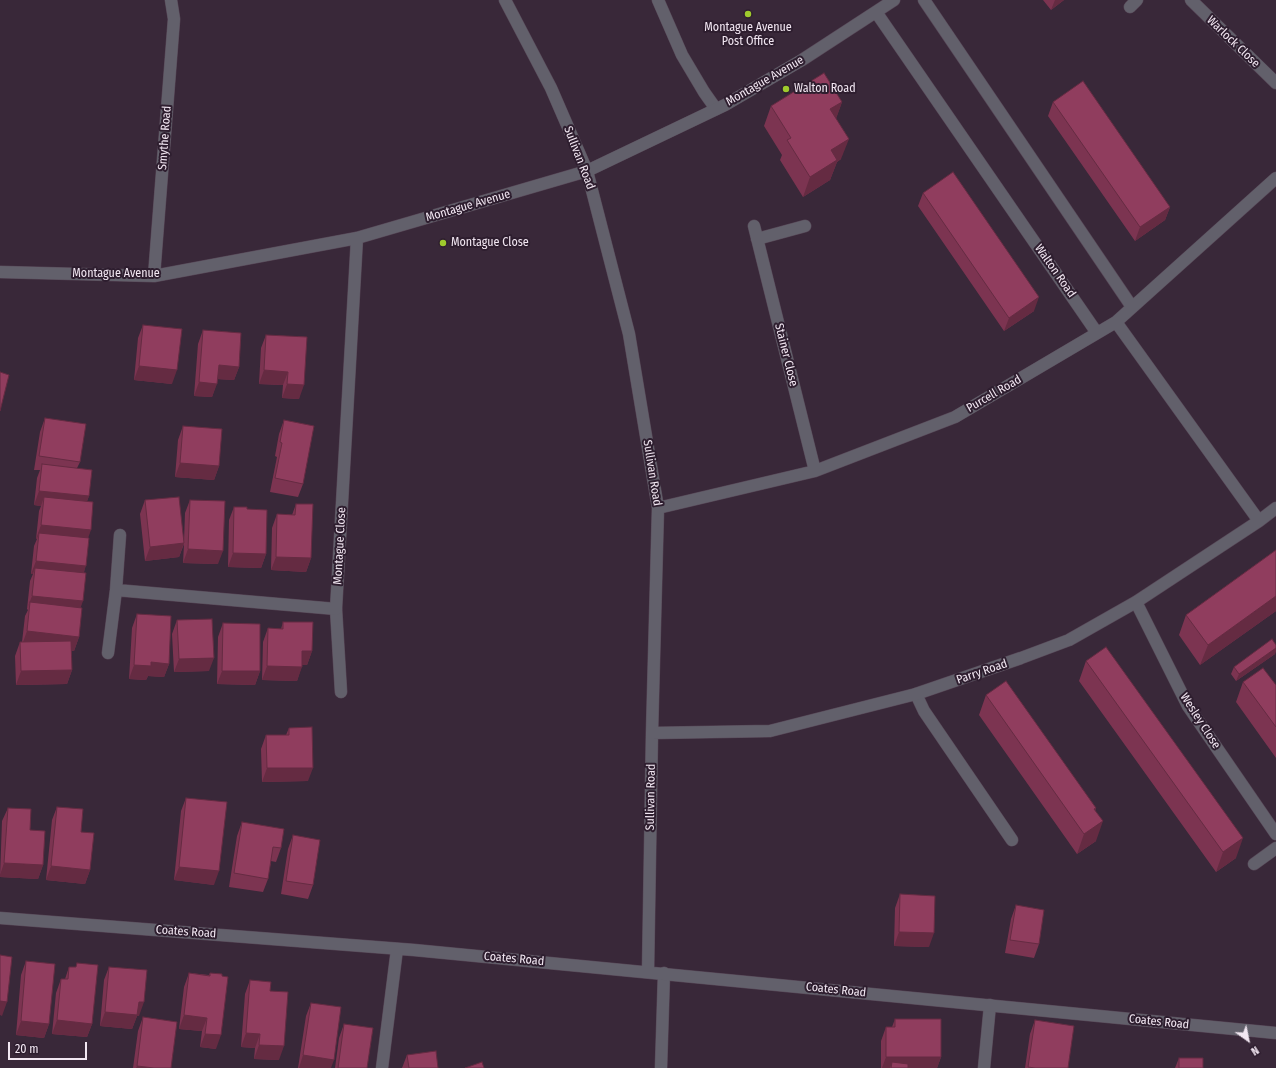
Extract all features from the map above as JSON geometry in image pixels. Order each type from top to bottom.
[{"type":"street","name":"Smythe Road","points":[[154,276],[174,19],[171,0]]},
{"type":"street","name":"Sullivan Road","points":[[505,0],[551,88],[587,171],[629,334],[658,508],[648,972]]},
{"type":"street","points":[[658,0],[682,55],[716,109]]},
{"type":"street","name":"Montague Avenue","points":[[0,272],[154,276],[357,238],[587,171],[716,109],[802,60],[894,0]]},
{"type":"street","points":[[924,0],[1132,307]]},
{"type":"street","name":"Warlock Close","points":[[1191,0],[1276,83]]},
{"type":"street","name":"Walton Road","points":[[876,12],[1097,333]]},
{"type":"street","name":"Purcell Road","points":[[658,508],[815,471],[955,417],[1116,322],[1276,178]]},
{"type":"street","name":"Stainer Close","points":[[754,226],[815,471]]},
{"type":"street","points":[[757,239],[805,226]]},
{"type":"street","name":"Montague Close","points":[[341,692],[336,609],[357,238]]},
{"type":"street","points":[[1116,322],[1259,521]]},
{"type":"street","name":"Parry Road","points":[[652,733],[770,731],[916,694],[1069,640],[1136,602],[1259,521],[1276,508]]},
{"type":"street","points":[[108,653],[116,590],[120,536]]},
{"type":"street","points":[[116,590],[336,609]]},
{"type":"street","name":"Wesley Close","points":[[1136,602],[1188,706],[1276,834]]},
{"type":"street","points":[[916,694],[924,711],[1012,840]]},
{"type":"street","points":[[1254,864],[1276,848]]},
{"type":"street","name":"Coates Road","points":[[0,918],[397,948],[1276,1033]]},
{"type":"street","points":[[382,1068],[397,948]]},
{"type":"street","points":[[661,1068],[664,973]]},
{"type":"street","points":[[984,1068],[990,1005]]},
{"type":"building","points":[[824,73],[842,102],[830,109],[849,139],[831,150],[837,160],[810,177],[787,140],[791,138],[771,106]]},
{"type":"building","points":[[1083,81],[1170,207],[1140,227],[1053,102]]},
{"type":"building","points":[[953,172],[1039,297],[1009,318],[923,193]]},
{"type":"building","points":[[143,325],[182,329],[177,370],[139,366]]},
{"type":"building","points":[[203,330],[241,333],[239,367],[219,365],[217,384],[199,382]]},
{"type":"building","points":[[266,335],[307,337],[304,385],[287,384],[288,372],[264,370]]},
{"type":"building","points":[[0,372],[9,375],[0,411]]},
{"type":"building","points":[[45,418],[86,424],[80,462],[39,456]]},
{"type":"building","points":[[284,420],[314,426],[303,484],[275,478],[282,443],[280,442]]},
{"type":"building","points":[[183,426],[222,429],[219,466],[180,463]]},
{"type":"building","points":[[42,464],[92,470],[89,496],[39,491]]},
{"type":"building","points":[[44,497],[93,502],[91,530],[41,525]]},
{"type":"building","points":[[179,497],[184,543],[150,547],[145,500]]},
{"type":"building","points":[[190,500],[225,501],[223,551],[188,549]]},
{"type":"building","points":[[296,504],[313,504],[311,558],[276,557],[277,514],[295,515]]},
{"type":"building","points":[[234,507],[267,510],[266,554],[233,553]]},
{"type":"building","points":[[39,533],[89,538],[86,566],[36,561]]},
{"type":"building","points":[[1276,550],[1276,596],[1208,645],[1186,615]]},
{"type":"building","points":[[35,568],[86,573],[83,601],[32,596]]},
{"type":"building","points":[[30,602],[82,608],[79,637],[27,631]]},
{"type":"building","points":[[137,614],[171,616],[169,664],[151,662],[151,666],[134,665]]},
{"type":"building","points":[[212,619],[214,658],[179,659],[177,620]]},
{"type":"building","points":[[283,622],[313,622],[312,651],[302,651],[302,667],[267,666],[268,628],[283,629]]},
{"type":"building","points":[[223,623],[260,624],[260,671],[222,671]]},
{"type":"building","points":[[1272,639],[1276,645],[1276,648],[1239,674],[1234,667]]},
{"type":"building","points":[[71,641],[72,670],[21,671],[20,642]]},
{"type":"building","points":[[1106,647],[1243,838],[1223,852],[1086,661]]},
{"type":"building","points":[[1263,668],[1276,685],[1276,727],[1243,682]]},
{"type":"building","points":[[1006,681],[1096,808],[1094,809],[1103,821],[1084,834],[986,695]]},
{"type":"building","points":[[312,727],[313,768],[267,768],[266,735],[289,735],[289,728]]},
{"type":"building","points":[[186,798],[227,802],[219,871],[179,867]]},
{"type":"building","points":[[57,807],[83,809],[81,832],[94,833],[90,870],[51,866]]},
{"type":"building","points":[[8,808],[31,809],[30,830],[45,831],[43,865],[4,863]]},
{"type":"building","points":[[242,822],[284,829],[281,848],[273,847],[268,879],[234,873]]},
{"type":"building","points":[[293,835],[320,840],[313,885],[286,881]]},
{"type":"building","points":[[900,894],[935,896],[934,933],[899,932]]},
{"type":"building","points":[[1016,905],[1044,910],[1039,944],[1010,940]]},
{"type":"building","points":[[0,955],[12,957],[7,1002],[0,1001]]},
{"type":"building","points":[[26,961],[55,964],[49,1024],[21,1021]]},
{"type":"building","points":[[77,963],[98,965],[92,1024],[57,1020],[61,979],[68,979],[69,967],[76,967]]},
{"type":"building","points":[[109,967],[147,970],[144,1002],[139,1002],[137,1015],[105,1012]]},
{"type":"building","points":[[189,973],[210,976],[210,973],[222,974],[222,976],[228,977],[221,1035],[205,1034],[207,1018],[184,1015]]},
{"type":"building","points":[[250,980],[271,982],[270,991],[288,992],[284,1046],[259,1045],[260,1034],[246,1033]]},
{"type":"building","points":[[311,1003],[341,1007],[334,1060],[303,1055]]},
{"type":"building","points":[[143,1017],[177,1022],[171,1068],[137,1066]]},
{"type":"building","points":[[895,1019],[941,1019],[941,1057],[886,1057],[886,1027],[895,1027]]},
{"type":"building","points":[[1035,1020],[1074,1026],[1068,1068],[1028,1067]]},
{"type":"building","points":[[344,1024],[373,1028],[367,1068],[338,1068]]},
{"type":"building","points":[[436,1051],[438,1068],[409,1068],[407,1055]]},
{"type":"building","points":[[1179,1058],[1203,1058],[1203,1068],[1179,1068]]},
{"type":"building","points":[[482,1062],[484,1068],[465,1068]]},
{"type":"building","points":[[892,1062],[908,1064],[908,1068],[891,1068]]},
{"type":"place","name":"Montague Avenue Post Office","points":[[748,14]]},
{"type":"place","name":"Walton Road","points":[[786,89]]},
{"type":"place","name":"Montague Close","points":[[443,243]]}]
